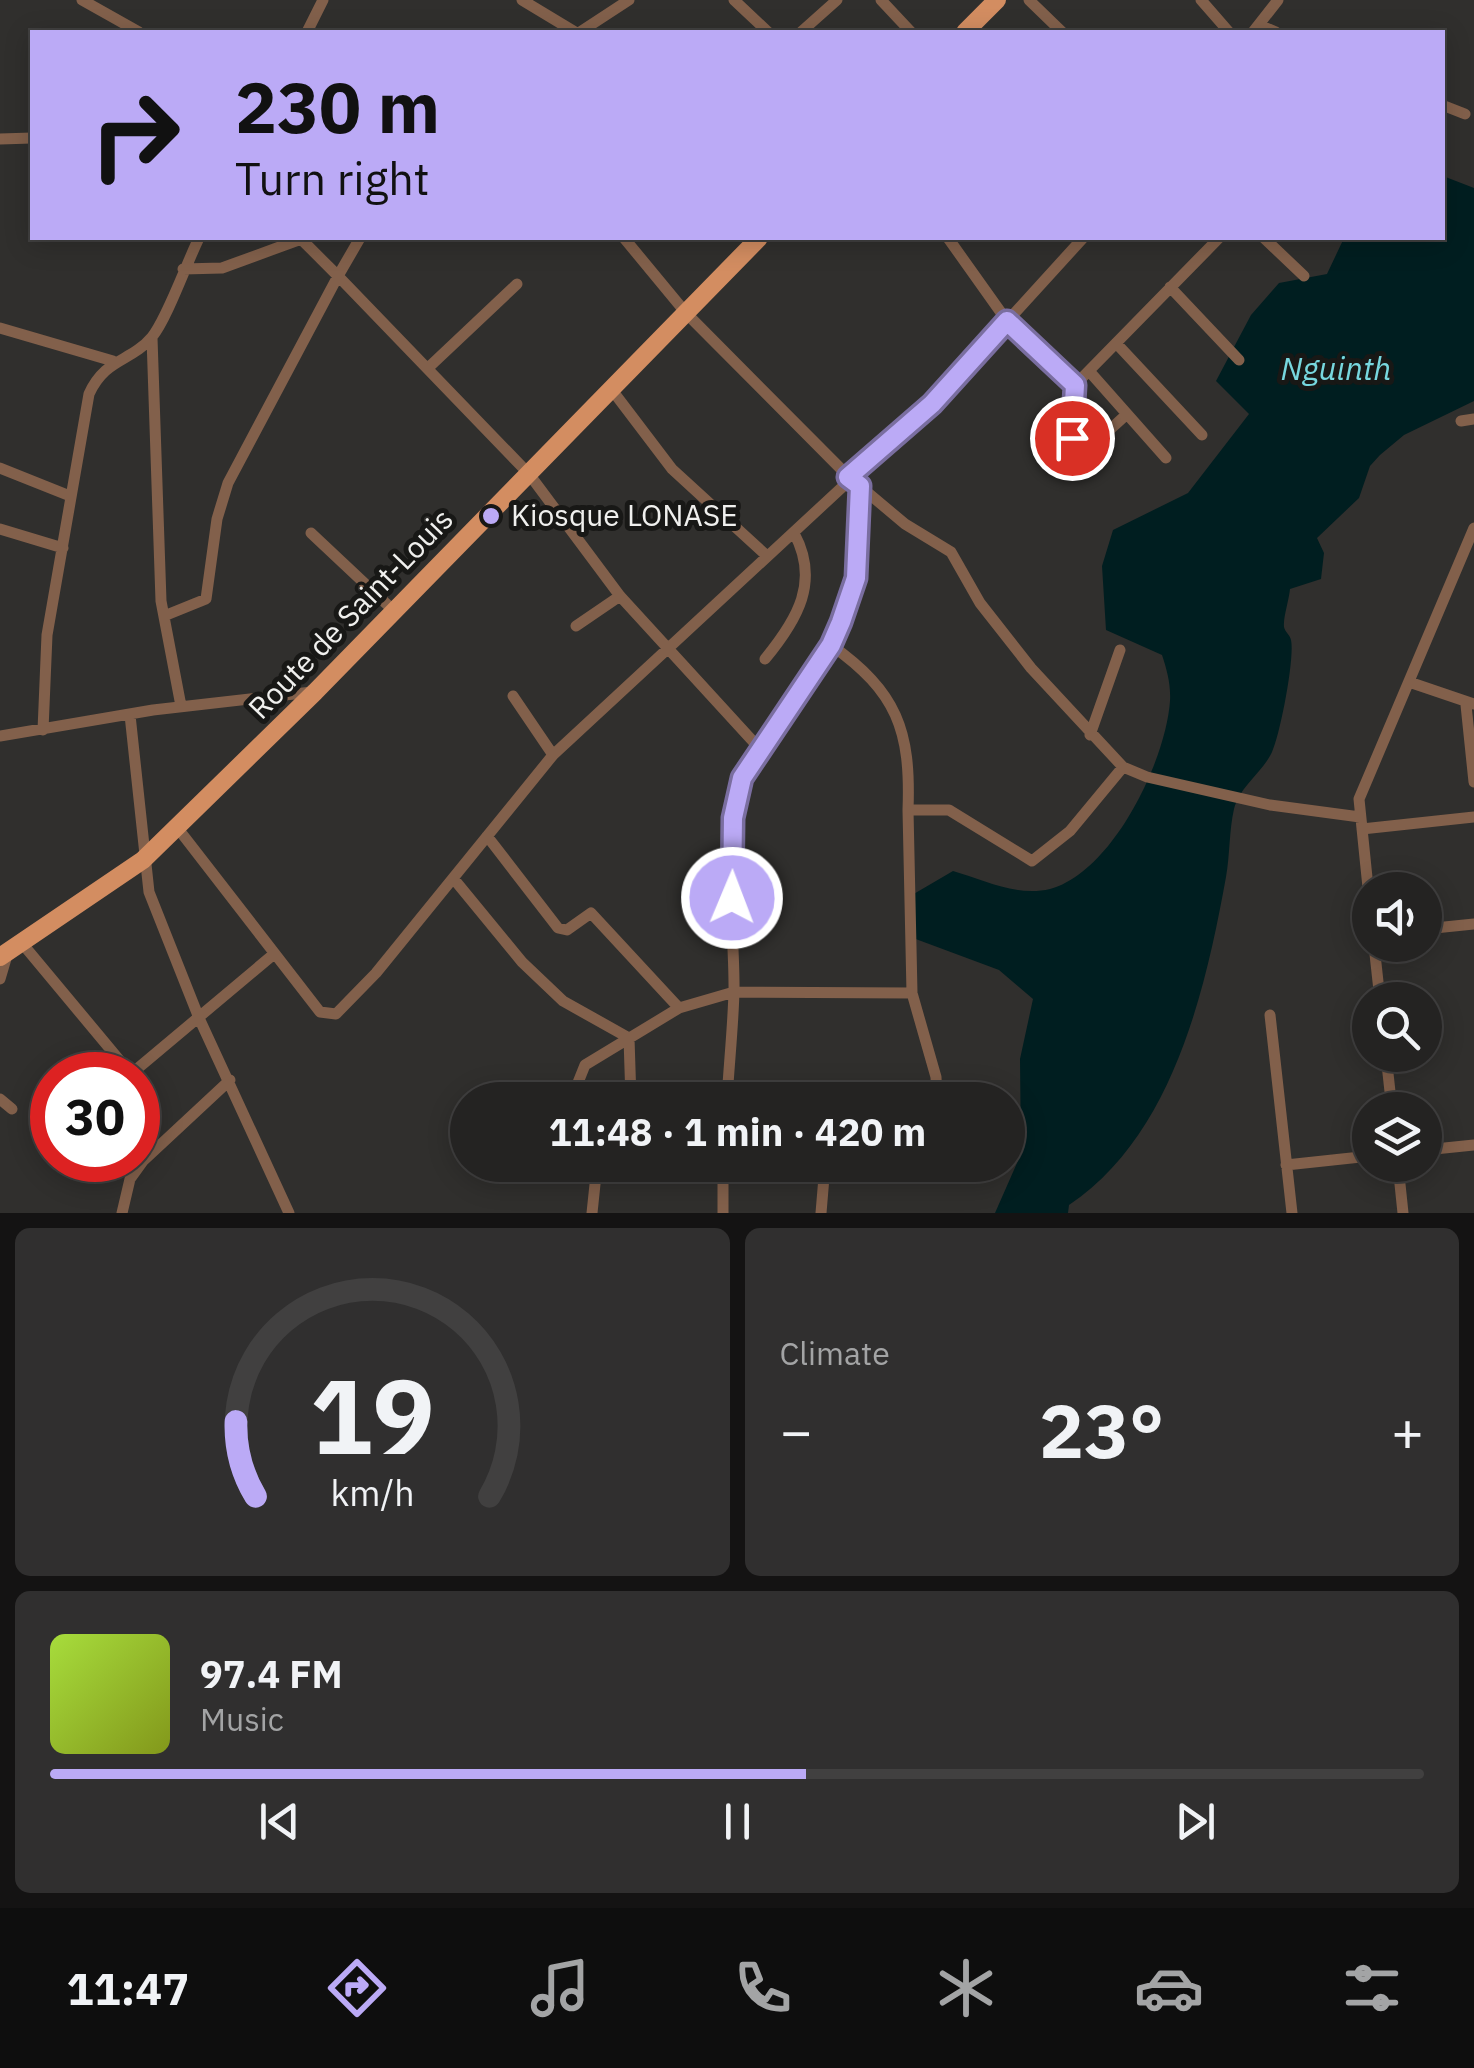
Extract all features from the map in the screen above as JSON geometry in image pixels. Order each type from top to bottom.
[{"type":"main road","points":[[968,30],[997,0]]},
{"type":"main road","name":"Route de Saint-Louis","points":[[10,951],[143,860],[315,692],[757,240]]},
{"type":"street","points":[[82,0],[135,30]]},
{"type":"street","points":[[307,30],[323,0]]},
{"type":"street","points":[[522,0],[574,30]]},
{"type":"street","points":[[580,30],[629,0]]},
{"type":"street","points":[[734,0],[766,30]]},
{"type":"street","points":[[804,30],[837,0]]},
{"type":"street","points":[[881,0],[910,30]]},
{"type":"street","points":[[1028,0],[1060,30]]},
{"type":"street","points":[[1201,0],[1226,30]]},
{"type":"street","points":[[1256,29],[1278,0]]},
{"type":"street","points":[[1445,106],[1465,114]]},
{"type":"street","points":[[0,139],[30,138]]},
{"type":"street","points":[[182,706],[164,616],[156,509],[152,338],[198,240]]},
{"type":"street","points":[[183,268],[222,268],[295,240]]},
{"type":"street","points":[[302,240],[529,474],[620,596],[761,750]]},
{"type":"street","points":[[164,616],[206,600],[217,519],[228,483],[359,240]]},
{"type":"street","points":[[626,240],[686,313],[848,477],[905,524],[951,552],[990,616],[1123,767],[1147,777],[1270,806],[1361,823],[1474,816]]},
{"type":"street","points":[[949,240],[1007,321],[1075,385]]},
{"type":"street","points":[[176,826],[320,1012],[336,1014],[376,973],[554,754],[667,645],[794,533],[848,477],[932,404],[1080,240]]},
{"type":"street","points":[[1127,414],[1071,466],[1075,385],[1217,240]]},
{"type":"street","points":[[1266,240],[1304,276]]},
{"type":"street","points":[[428,368],[517,284]]},
{"type":"street","points":[[1170,287],[1239,360]]},
{"type":"street","points":[[0,328],[113,361]]},
{"type":"street","points":[[43,730],[45,650],[90,394],[99,375],[113,361],[152,338]]},
{"type":"street","points":[[1116,343],[1202,435]]},
{"type":"street","points":[[1089,371],[1166,458]]},
{"type":"street","points":[[612,390],[672,469],[766,556]]},
{"type":"street","points":[[0,468],[70,496]]},
{"type":"street","points":[[728,1082],[734,992],[733,818],[742,778],[831,645],[856,578],[860,486]]},
{"type":"street","points":[[1366,872],[1358,799],[1474,528]]},
{"type":"street","points":[[0,529],[62,548]]},
{"type":"street","points":[[311,533],[394,611]]},
{"type":"street","points":[[765,659],[788,629],[808,576],[807,559],[794,533]]},
{"type":"street","points":[[576,626],[620,596]]},
{"type":"street","points":[[831,645],[881,688],[900,720],[909,766],[912,993],[936,1082]]},
{"type":"street","points":[[1090,734],[1120,650]]},
{"type":"street","points":[[1409,682],[1470,704],[1474,782]]},
{"type":"street","points":[[0,736],[182,706],[315,692]]},
{"type":"street","points":[[513,696],[554,754]]},
{"type":"street","points":[[130,714],[143,860],[160,924],[198,1018],[290,1213]]},
{"type":"street","points":[[908,810],[949,810],[1032,862],[1070,831],[1123,767]]},
{"type":"street","points":[[487,836],[558,928],[567,930],[592,913],[678,1008]]},
{"type":"street","points":[[453,878],[522,962],[563,1001],[630,1038]]},
{"type":"street","points":[[1442,928],[1474,925]]},
{"type":"street","points":[[0,979],[10,951],[132,1074],[274,954]]},
{"type":"street","points":[[578,1082],[584,1064],[678,1008],[734,992],[912,993]]},
{"type":"street","points":[[1270,1015],[1292,1213]]},
{"type":"street","points":[[630,1038],[631,1082]]},
{"type":"street","points":[[122,1213],[130,1179],[143,1161],[230,1080]]},
{"type":"street","points":[[0,1099],[12,1110]]},
{"type":"street","points":[[1442,1148],[1474,1145]]},
{"type":"street","points":[[1286,1165],[1352,1158]]},
{"type":"street","points":[[592,1213],[595,1182]]},
{"type":"street","points":[[723,1182],[723,1213]]},
{"type":"street","points":[[822,1213],[823,1182]]},
{"type":"street","points":[[1400,1182],[1403,1213]]},
{"type":"water","name":"Nguinth","points":[[1445,177],[1474,188],[1474,401],[1404,435],[1380,455],[1370,466],[1359,498],[1317,538],[1324,553],[1321,579],[1290,589],[1284,623],[1291,640],[1291,663],[1279,730],[1268,760],[1241,793],[1234,809],[1226,877],[1207,967],[1178,1059],[1158,1101],[1134,1141],[1104,1176],[1069,1205],[1068,1213],[995,1213],[1009,1182],[1025,1182],[1025,1082],[1020,1082],[1020,1059],[1033,999],[999,970],[913,938],[912,895],[953,871],[1013,889],[1050,889],[1095,861],[1132,811],[1147,782],[1166,725],[1168,678],[1162,655],[1106,630],[1102,566],[1113,530],[1188,493],[1249,414],[1216,381],[1251,315],[1279,283],[1327,274],[1343,240],[1445,240]]},
{"type":"place","name":"Kiosque LONASE","points":[[491,516]]},
{"type":"route","points":[[732,898],[733,818],[742,778],[831,645],[852,594],[858,558],[860,486],[848,477],[932,404],[1007,321],[1075,385],[1072,438]]}]
